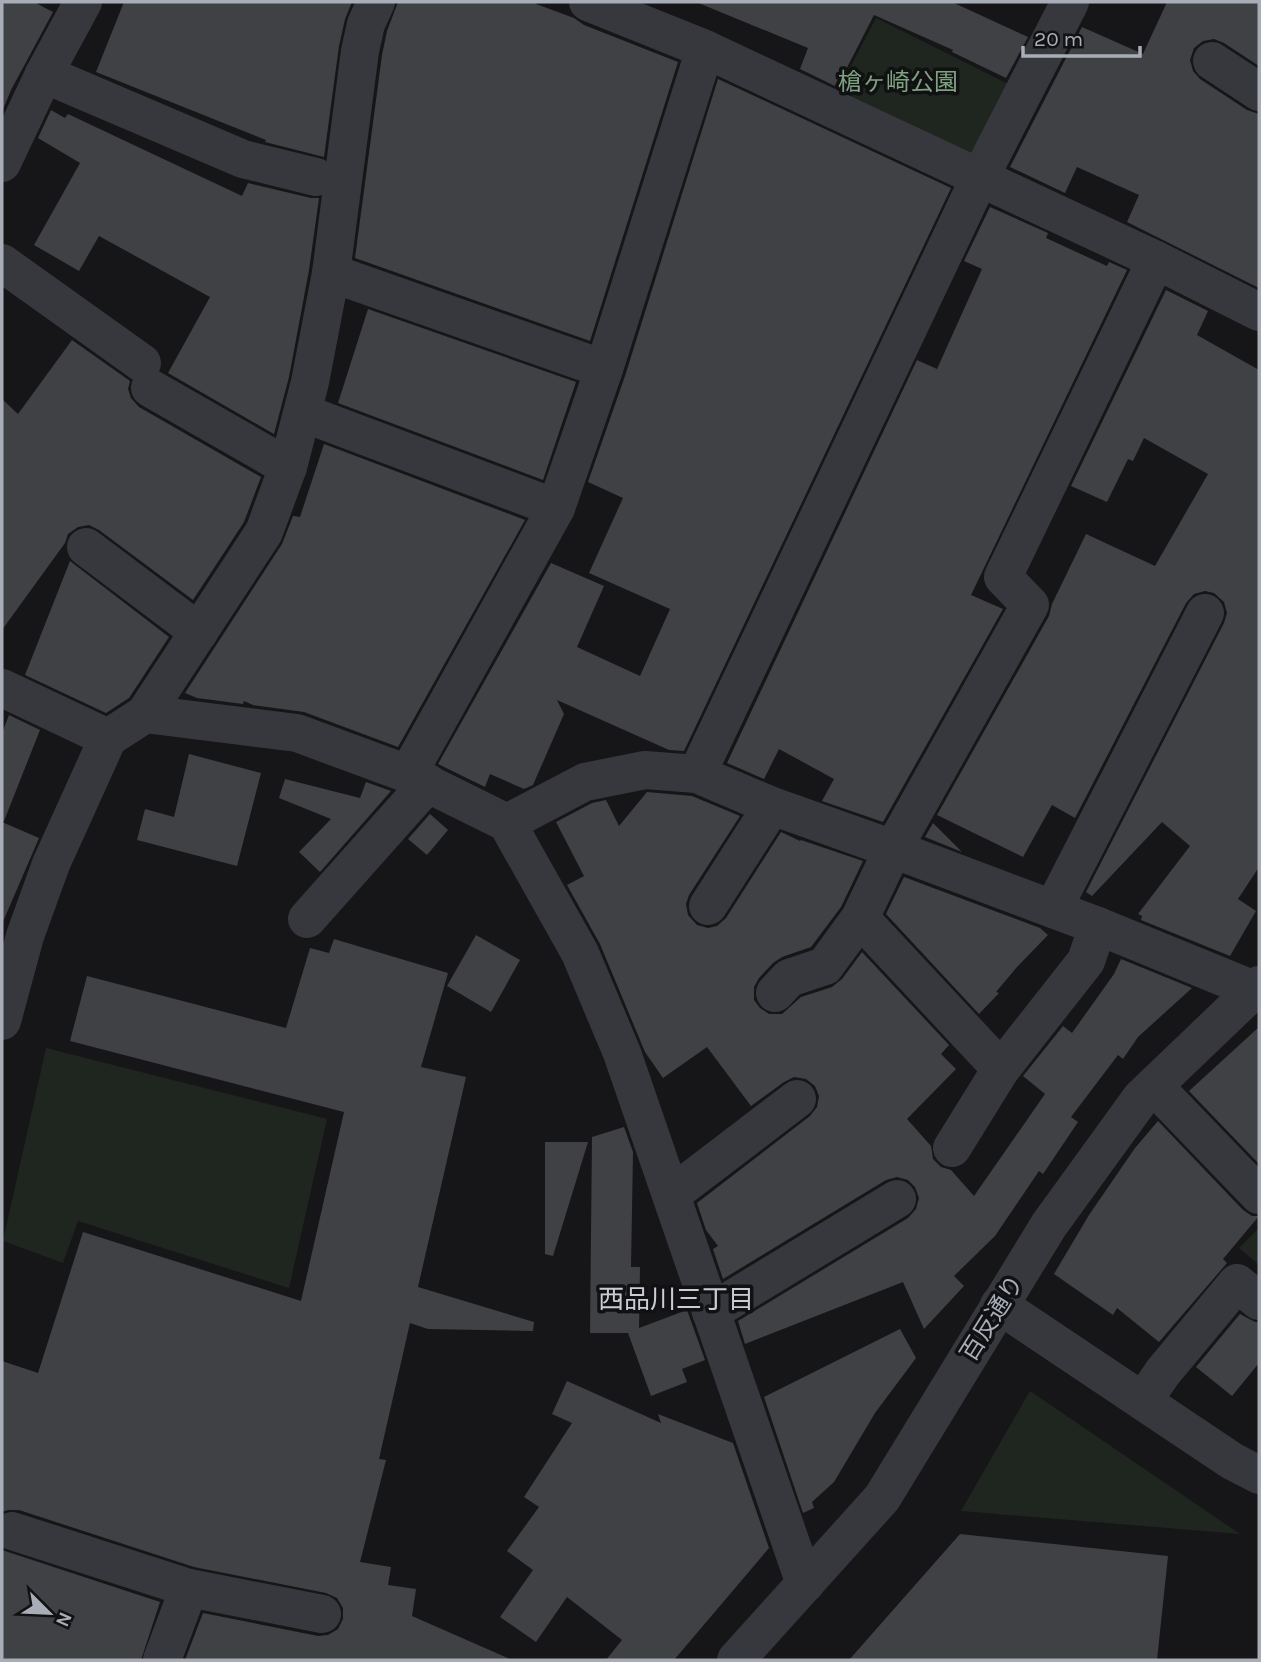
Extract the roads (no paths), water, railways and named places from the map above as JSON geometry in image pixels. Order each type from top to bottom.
[{"type":"street","points":[[2,1021],[25,936],[51,864],[108,738],[145,714],[264,532],[288,467],[303,412],[331,273],[360,51],[366,24],[376,2]]},
{"type":"street","points":[[588,2],[705,49],[1156,260],[1259,312]]},
{"type":"street","points":[[697,774],[979,179],[1070,2]]},
{"type":"street","points":[[2,163],[78,3]]},
{"type":"street","points":[[307,919],[418,778],[556,508],[604,369],[705,49]]},
{"type":"street","points":[[1212,61],[1259,92]]},
{"type":"street","points":[[44,74],[243,159],[316,177]]},
{"type":"street","points":[[775,993],[789,978],[825,966],[859,918],[893,849],[1030,605],[1003,577],[1156,260]]},
{"type":"street","points":[[2,263],[146,375],[288,467]]},
{"type":"street","points":[[331,273],[604,369]]},
{"type":"street","points":[[303,412],[556,508]]},
{"type":"street","points":[[86,547],[199,632]]},
{"type":"street","points":[[1053,909],[1205,613]]},
{"type":"street","points":[[2,688],[108,738]]},
{"type":"street","points":[[145,714],[297,733],[418,778],[507,823],[580,953],[621,1053],[805,1584]]},
{"type":"street","points":[[507,823],[585,782],[645,770],[697,774],[772,806],[1053,909],[1257,988]]},
{"type":"street","points":[[708,906],[772,806]]},
{"type":"street","points":[[859,918],[1001,1069]]},
{"type":"street","points":[[952,1148],[1001,1069],[1086,961],[1098,926]]},
{"type":"street","name":"百反通り","points":[[736,1660],[882,1498],[1049,1225],[1141,1098],[1257,988]]},
{"type":"street","points":[[1154,1086],[1259,1195]]},
{"type":"street","points":[[671,1195],[797,1099]]},
{"type":"street","points":[[711,1312],[897,1199]]},
{"type":"street","points":[[1143,1401],[1237,1283],[1259,1301]]},
{"type":"street","points":[[999,1305],[1232,1461],[1259,1475]]},
{"type":"street","points":[[12,1531],[189,1588],[322,1614]]},
{"type":"street","points":[[162,1660],[189,1588]]},
{"type":"district","name":"西品川三丁目","points":[[676,1299]]},
{"type":"park label","name":"槍ヶ崎公園","points":[[898,82]]}]
